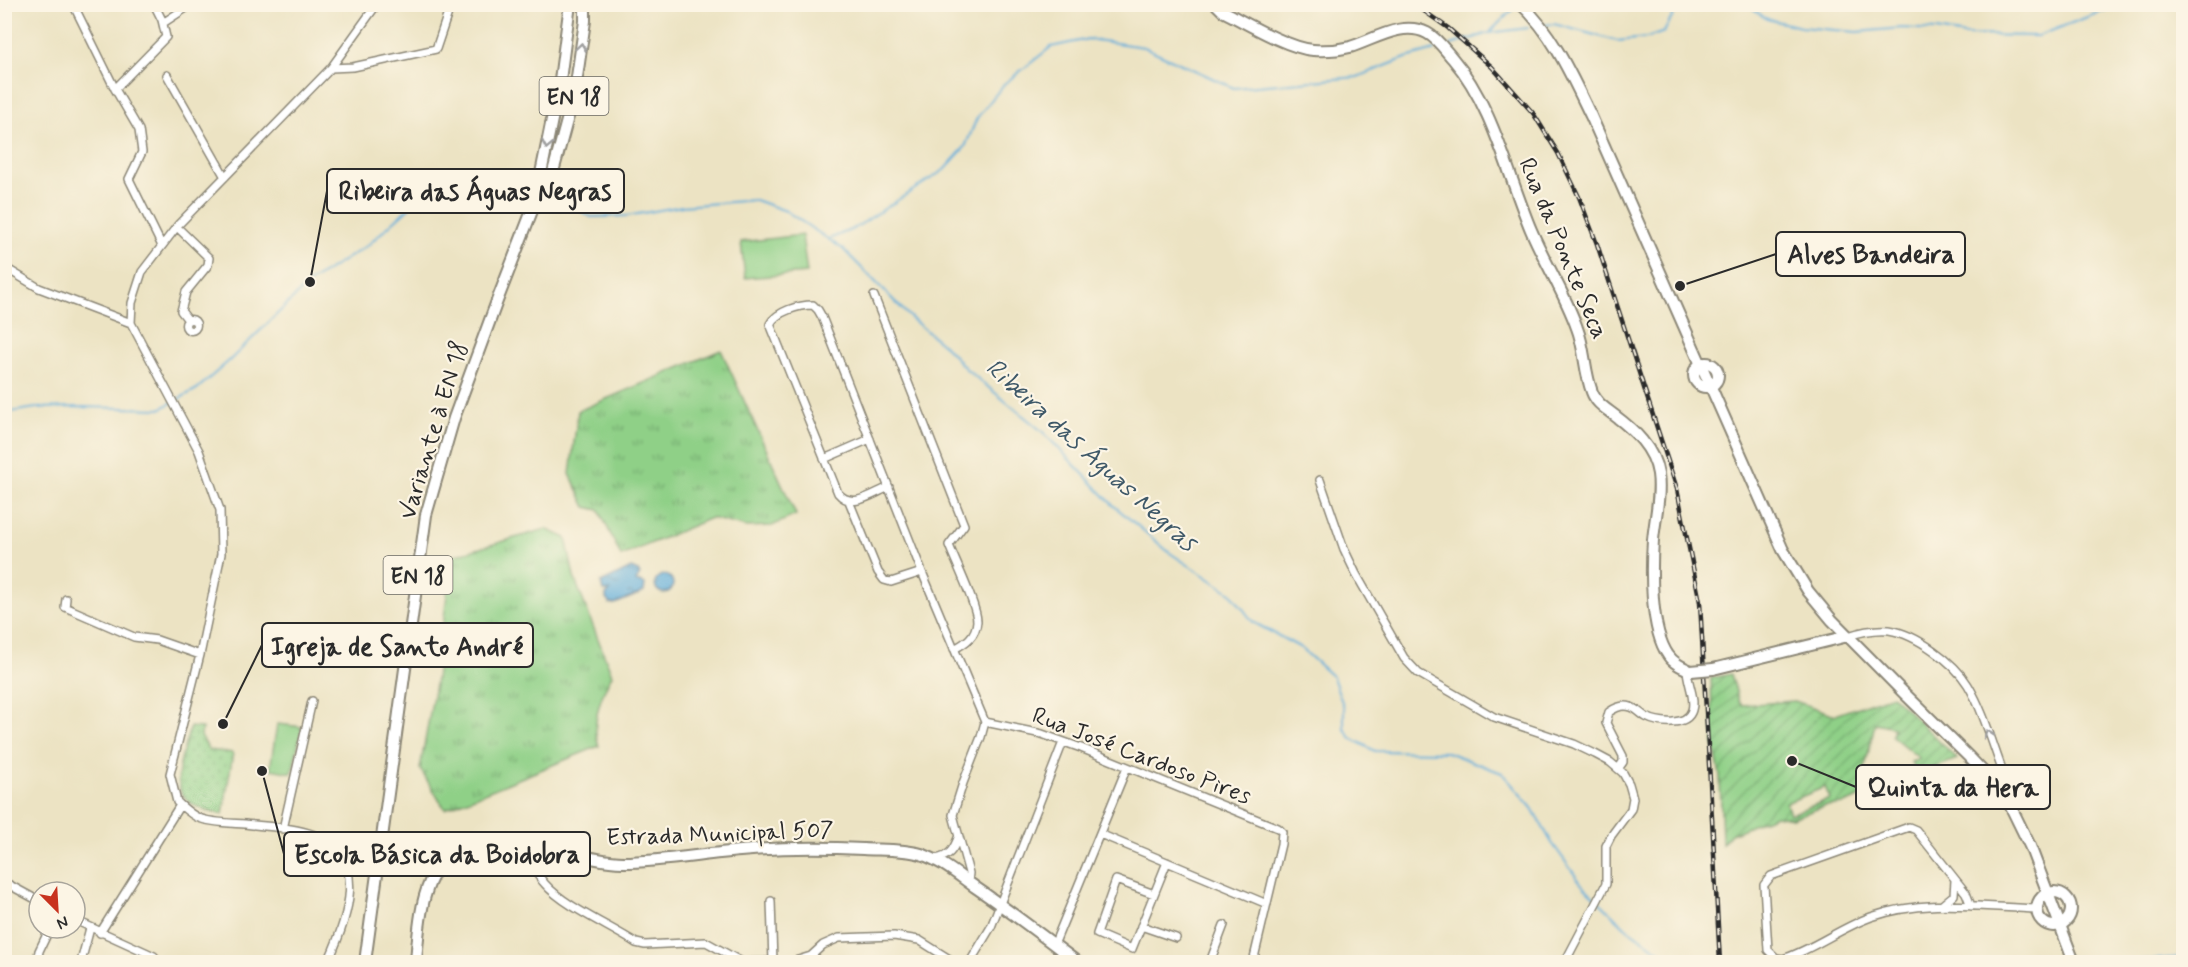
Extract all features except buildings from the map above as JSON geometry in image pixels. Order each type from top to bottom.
[{"type":"main road","name":"Variante à EN 18","points":[[535,203],[560,80],[570,4]]},
{"type":"main road","name":"Variante à EN 18","points":[[365,963],[426,515],[454,418],[497,301],[535,203],[553,172],[575,91],[585,21],[585,4]]},
{"type":"main road","name":"Rua da Ponte Seca","points":[[1215,4],[1287,42],[1310,50],[1331,51],[1351,47],[1394,31],[1408,28],[1418,29],[1429,34],[1469,79],[1507,165],[1531,230],[1577,326],[1595,399],[1636,433],[1645,444],[1655,464],[1658,475],[1658,505],[1653,541],[1652,583],[1655,618],[1668,655],[1676,663],[1689,670]]},
{"type":"main road","points":[[1521,4],[1546,32],[1566,64],[1700,364]]},
{"type":"main road","points":[[1709,363],[1717,370],[1718,378],[1710,386],[1701,386],[1695,381],[1694,373],[1700,364],[1709,363]]},
{"type":"main road","points":[[1710,386],[1783,550],[1808,591],[1848,636],[1998,788],[2016,815],[2074,961]]},
{"type":"main road","points":[[1689,670],[1713,669],[1848,636]]},
{"type":"main road","name":"Estrada Municipal 507","points":[[416,963],[422,912],[429,884],[441,864],[455,851],[479,841],[501,839],[575,856],[625,862],[743,850],[888,850],[918,853],[936,859],[1077,963]]},
{"type":"main road","points":[[2047,893],[2063,895],[2070,903],[2068,919],[2060,926],[2044,924],[2037,915],[2040,900],[2047,893]]},
{"type":"street","points":[[73,4],[139,130],[142,152],[129,179],[162,246]]},
{"type":"street","points":[[116,89],[166,37],[163,23],[154,4]]},
{"type":"street","points":[[163,23],[192,4]]},
{"type":"street","points":[[328,963],[341,934],[351,885],[348,870],[340,852],[331,843],[312,834],[199,818],[177,802],[170,774],[200,655],[221,554],[220,510],[199,451],[131,323],[132,303],[142,272],[177,227],[331,68],[377,4]]},
{"type":"street","points":[[331,68],[353,67],[436,49],[451,4]]},
{"type":"street","points":[[167,75],[225,177]]},
{"type":"street","points":[[177,227],[208,258],[208,265],[186,292],[182,311],[188,320]]},
{"type":"street","points":[[4,267],[39,288],[131,323]]},
{"type":"street","points":[[874,296],[964,525],[949,545],[977,621],[967,643],[954,649]]},
{"type":"street","points":[[889,487],[852,502],[844,500],[838,493],[770,324],[773,318],[802,305],[813,305],[818,309],[889,487],[922,572],[985,722],[953,815],[969,873],[968,882]]},
{"type":"street","points":[[824,459],[870,439]]},
{"type":"street","points":[[1320,480],[1344,549],[1356,574],[1404,657],[1418,673],[1494,717],[1575,744],[1610,762],[1629,784],[1634,798],[1631,809],[1606,846],[1606,884],[1565,963]]},
{"type":"street","points":[[849,501],[878,572],[884,580],[891,582],[922,572]]},
{"type":"street","points":[[66,599],[65,607],[107,626],[134,637],[156,640],[200,655]]},
{"type":"street","points":[[1848,636],[1889,630],[1906,634],[1924,644],[1952,666],[1966,683],[1980,711],[2004,778],[1998,788]]},
{"type":"street","points":[[1618,769],[1623,762],[1623,756],[1606,723],[1609,712],[1622,706],[1630,706],[1643,716],[1656,721],[1668,722],[1690,716],[1693,700],[1687,677],[1689,670]]},
{"type":"street","points":[[284,829],[312,701]]},
{"type":"street","name":"Rua José Cardoso Pires","points":[[985,722],[1042,734],[1273,825],[1282,832],[1267,904]]},
{"type":"street","points":[[970,963],[991,927],[1063,742]]},
{"type":"street","points":[[1054,945],[1127,766]]},
{"type":"street","points":[[100,933],[180,805]]},
{"type":"street","points":[[1971,906],[1966,893],[1913,827],[1771,876],[1764,885],[1768,950],[1776,958],[1783,959],[1875,915],[1916,905],[2037,909]]},
{"type":"street","points":[[1100,834],[1267,904],[1253,963]]},
{"type":"street","points":[[936,859],[952,853],[958,838]]},
{"type":"street","points":[[522,844],[529,860],[545,884],[561,898],[636,943],[645,945],[706,942],[742,962],[772,962],[804,958],[823,945],[839,938],[894,936],[919,940],[954,963]]},
{"type":"street","points":[[1154,894],[1116,880],[1097,934],[1132,949],[1167,862]]},
{"type":"street","points":[[1941,905],[1954,895],[1955,880]]},
{"type":"street","points":[[4,882],[27,894]]},
{"type":"street","points":[[771,901],[772,962]]},
{"type":"street","points":[[1210,963],[1224,925]]},
{"type":"street","points":[[87,926],[156,959]]},
{"type":"street","points":[[1141,926],[1176,939]]},
{"type":"street","points":[[81,963],[90,928]]},
{"type":"street","points":[[37,963],[44,940]]},
{"type":"green space","points":[[802,235],[807,273],[745,278],[741,242]]},
{"type":"green space","points":[[721,350],[796,515],[772,526],[746,527],[711,518],[621,556],[599,510],[586,507],[570,474],[578,411]]},
{"type":"green space","points":[[546,529],[566,538],[574,577],[612,675],[604,691],[596,719],[599,746],[445,809],[420,769],[436,679],[452,556]]},
{"type":"green space","points":[[1731,674],[1739,702],[1742,705],[1795,701],[1835,715],[1892,695],[1957,759],[1844,804],[1825,806],[1792,818],[1775,815],[1731,834],[1722,844],[1720,775],[1714,745],[1711,678]],"holes":[[[1875,723],[1894,727],[1892,736],[1920,759],[1911,762],[1914,767],[1889,776],[1864,772]],[[1825,787],[1830,799],[1790,814],[1786,803]]]},
{"type":"green space","points":[[277,724],[302,727],[292,773],[270,769]]},
{"type":"green space","points":[[190,727],[202,728],[201,736],[209,750],[233,753],[223,814],[204,810],[190,803],[182,794],[179,772]]},
{"type":"water","points":[[631,568],[640,574],[636,581],[645,584],[644,592],[610,604],[606,595],[610,591],[603,591],[601,583]]},
{"type":"water","points":[[660,575],[668,575],[673,580],[671,591],[660,593],[655,588],[655,580]]},
{"type":"waterway","points":[[1544,25],[1554,24],[1617,41],[1647,38],[1664,32],[1677,8],[1684,4]]},
{"type":"waterway","points":[[1745,4],[1767,19],[1801,27],[1857,32],[1902,28],[1965,35],[2038,36],[2121,4]]},
{"type":"waterway","points":[[1491,31],[1512,10]]},
{"type":"waterway","points":[[1451,45],[1489,33],[1528,28]]},
{"type":"waterway","points":[[829,239],[855,228],[944,170],[965,147],[977,118],[1004,84],[1051,47],[1088,39],[1144,47],[1234,88],[1357,77],[1406,58],[1435,50]]},
{"type":"waterway","name":"Ribeira das Águas Negras","points":[[4,413],[36,408],[160,409],[197,389],[310,282],[368,245],[437,182],[453,171],[465,167],[504,172],[531,183]]},
{"type":"waterway","name":"Ribeira das Águas Negras","points":[[552,195],[591,217],[627,216],[682,206],[755,200],[786,211],[843,249],[912,319],[947,348],[966,369],[1043,432],[1113,505],[1170,553],[1231,593],[1253,622],[1301,648],[1333,677],[1344,708],[1344,728],[1351,738],[1375,751],[1447,752],[1502,773],[1532,808],[1552,843],[1583,886],[1625,927],[1675,962]]},
{"type":"waterway","name":"Ribeira das Águas Negras","points":[[1992,962],[2032,954],[2053,962]]},
{"type":"waterway","name":"Ribeira das Águas Negras","points":[[2128,962],[2184,957]]},
{"type":"waterway","name":"Ribeira das Águas Negras","points":[[1920,962],[1935,962]]},
{"type":"railway","points":[[1414,4],[1448,28],[1492,67],[1533,113],[1558,153],[1579,197],[1597,244],[1677,489],[1700,602],[1720,962]]},
{"type":"place","name":"Ribeira das Águas Negras","points":[[310,282]]},
{"type":"place","name":"Alves Bandeira","points":[[1680,286]]},
{"type":"place","name":"Igreja de Santo André","points":[[223,724]]},
{"type":"place","name":"Quinta da Hera","points":[[1792,761]]},
{"type":"place","name":"Escola Básica da Boidobra","points":[[262,771]]}]
